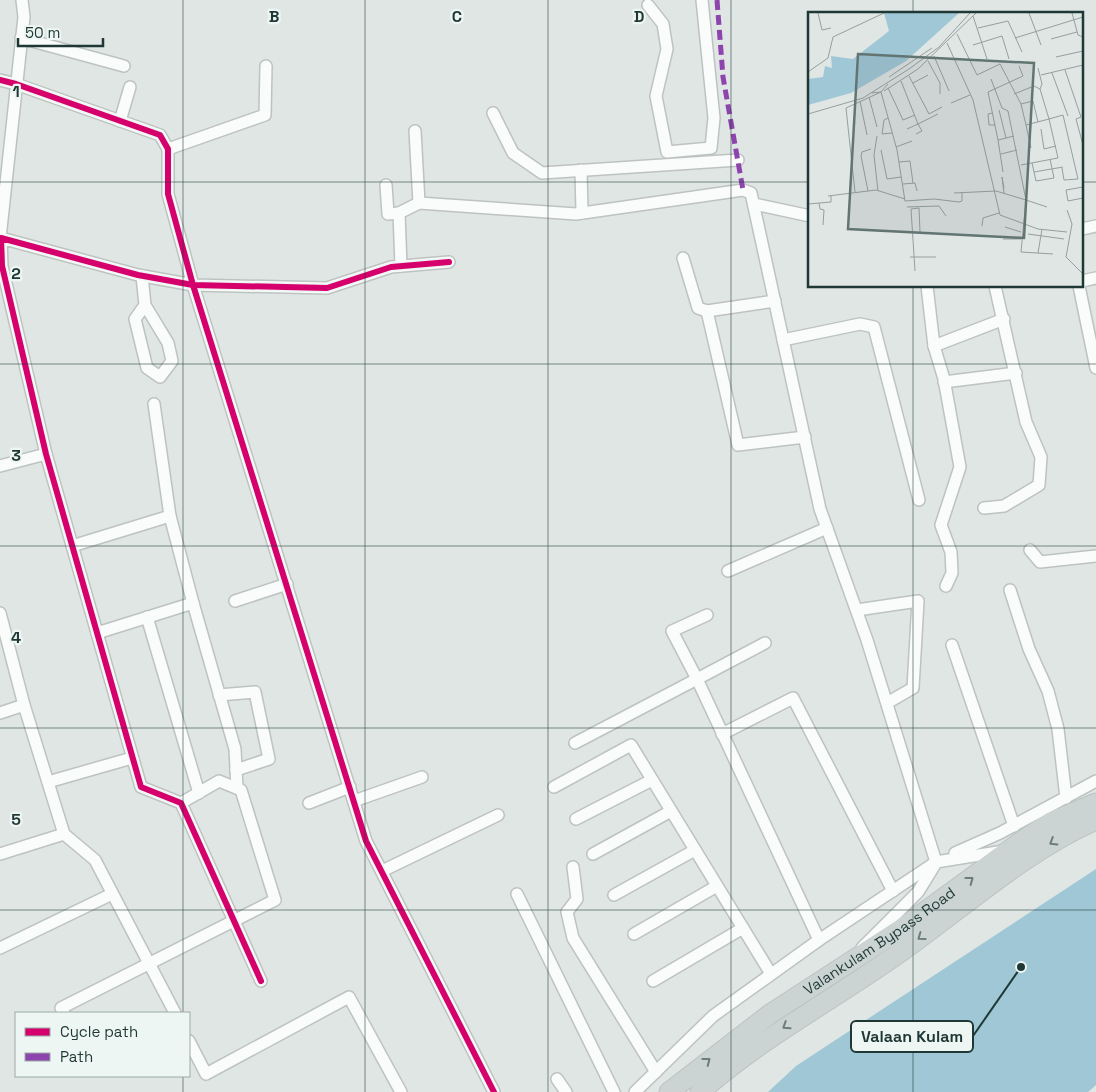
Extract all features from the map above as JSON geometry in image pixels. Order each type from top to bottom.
[{"type":"main road","name":"Valankulam Bypass Road","points":[[669,1092],[770,1014],[848,965],[956,891],[1051,822],[1086,809]]},
{"type":"main road","name":"Valankulam Bypass Road","points":[[700,1092],[727,1068],[783,1028],[854,984],[1041,849],[1073,829],[1086,809]]},
{"type":"main road","points":[[848,965],[854,984]]},
{"type":"street","points":[[22,0],[24,17],[0,238],[2,266],[46,454],[141,787],[181,803],[232,922],[261,982]]},
{"type":"street","points":[[648,5],[663,24],[667,49],[656,96],[667,152],[711,148],[714,118],[702,0]]},
{"type":"street","points":[[21,38],[124,66]]},
{"type":"street","points":[[168,149],[265,115],[266,66]]},
{"type":"street","points":[[0,80],[160,135],[168,149],[168,194],[193,285],[366,841],[494,1092]]},
{"type":"street","points":[[120,121],[130,87]]},
{"type":"street","points":[[493,113],[513,153],[542,174],[738,160]]},
{"type":"street","points":[[414,131],[419,203]]},
{"type":"street","points":[[581,170],[582,213]]},
{"type":"street","points":[[386,185],[388,214],[399,213],[419,203],[582,213],[743,190],[751,193],[820,509],[887,703],[936,862],[918,892],[866,942],[848,965]]},
{"type":"street","points":[[754,204],[808,216]]},
{"type":"street","points":[[399,213],[401,266]]},
{"type":"street","points":[[0,238],[142,276],[193,285],[328,288],[391,267],[449,262]]},
{"type":"street","points":[[683,258],[698,308],[707,311],[775,300]]},
{"type":"street","points":[[142,276],[145,304],[168,343],[172,361],[160,376],[147,368],[135,319],[145,304]]},
{"type":"street","points":[[926,288],[934,346],[944,382],[960,467],[941,525],[951,552],[952,573],[946,586]]},
{"type":"street","points":[[984,508],[1004,506],[1039,485],[1041,457],[1026,422],[996,288]]},
{"type":"street","points":[[1079,288],[1096,368]]},
{"type":"street","points":[[707,311],[738,446],[805,437]]},
{"type":"street","points":[[934,346],[1004,319]]},
{"type":"street","points":[[783,340],[860,324],[874,327],[920,500]]},
{"type":"street","points":[[944,382],[1016,373]]},
{"type":"street","points":[[154,404],[170,516],[235,749],[237,788]]},
{"type":"street","points":[[0,466],[46,454]]},
{"type":"street","points":[[72,546],[170,516]]},
{"type":"street","points":[[728,571],[827,528]]},
{"type":"street","points":[[1030,550],[1040,562],[1096,556]]},
{"type":"street","points":[[235,601],[287,584]]},
{"type":"street","points":[[1010,590],[1029,649],[1048,692],[1086,809]]},
{"type":"street","points":[[856,610],[918,601],[913,688],[887,703]]},
{"type":"street","points":[[97,633],[193,603]]},
{"type":"street","points":[[0,613],[24,705],[64,834],[95,860],[174,1012]]},
{"type":"street","points":[[707,615],[672,631],[819,940]]},
{"type":"street","points":[[147,617],[199,793]]},
{"type":"street","points":[[575,743],[765,643]]},
{"type":"street","points":[[952,645],[1014,826]]},
{"type":"street","points":[[219,694],[255,692],[269,759],[236,770]]},
{"type":"street","points":[[722,734],[793,698],[893,891]]},
{"type":"street","points":[[0,713],[24,705]]},
{"type":"street","points":[[554,787],[630,745],[771,974]]},
{"type":"street","points":[[48,782],[132,758]]},
{"type":"street","points":[[354,801],[422,777]]},
{"type":"street","points":[[576,819],[652,780]]},
{"type":"street","points":[[63,1012],[61,1008],[275,900],[241,790],[219,781],[181,803]]},
{"type":"street","points":[[1086,809],[1096,781]]},
{"type":"street","points":[[309,803],[350,787]]},
{"type":"street","points":[[635,1092],[713,1016],[819,940],[936,862],[1014,826],[1086,809]]},
{"type":"street","points":[[593,854],[672,811]]},
{"type":"street","points":[[382,871],[498,815]]},
{"type":"street","points":[[0,854],[64,834]]},
{"type":"street","points":[[614,894],[695,850]]},
{"type":"street","points":[[936,862],[1010,850]]},
{"type":"street","points":[[572,867],[577,899],[567,912],[573,938],[656,1072]]},
{"type":"street","points":[[634,934],[717,886]]},
{"type":"street","points":[[0,948],[112,894]]},
{"type":"street","points":[[518,894],[614,1092]]},
{"type":"street","points":[[653,981],[743,928]]},
{"type":"street","points":[[190,1042],[206,1074],[349,997],[401,1092]]},
{"type":"street","points":[[557,1080],[566,1092]]},
{"type":"water","points":[[1096,869],[1096,1085],[1088,1092],[768,1092],[796,1066]]},
{"type":"marked path","points":[[717,0],[723,77],[743,190]]},
{"type":"cycle path","points":[[0,80],[160,135],[168,149],[168,194],[193,285],[366,841],[494,1092]]},
{"type":"cycle path","points":[[261,981],[181,803],[141,787],[46,454],[2,266],[1,238],[138,275],[193,285],[327,288],[391,267],[449,262]]},
{"type":"place","name":"Valaan Kulam","points":[[1021,967]]}]
